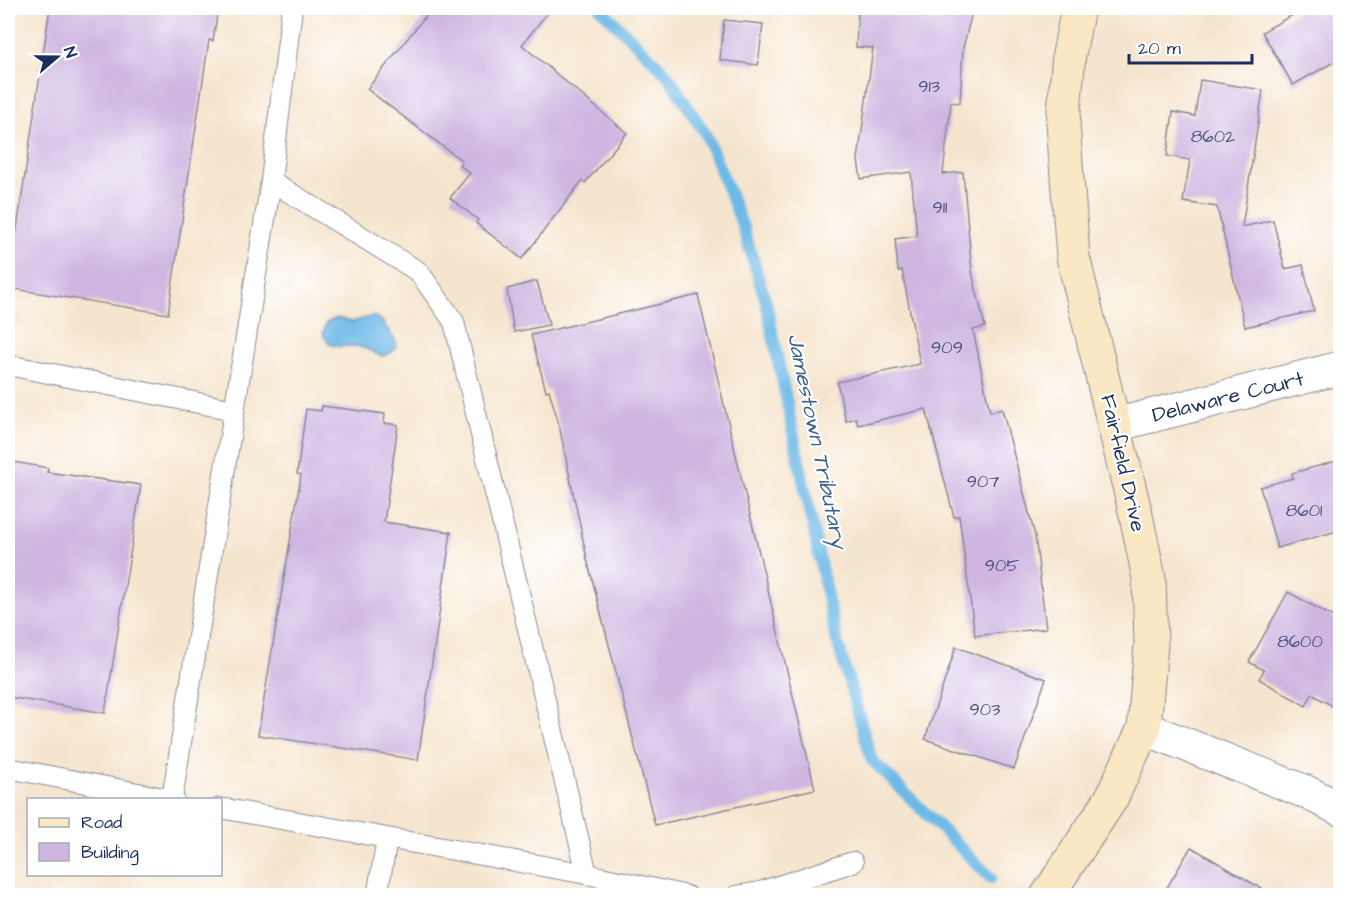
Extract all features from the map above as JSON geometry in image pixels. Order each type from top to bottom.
[{"type":"street","name":"Fairfield Drive","points":[[1047,896],[1111,799],[1144,728],[1151,644],[1149,578],[1073,257],[1063,123],[1069,54],[1078,8]]},
{"type":"street","name":"Delaware Court","points":[[1114,425],[1341,368]]},
{"type":"street","points":[[1144,728],[1306,792],[1341,809]]},
{"type":"lane","points":[[173,798],[271,181],[292,8]]},
{"type":"lane","points":[[271,181],[419,272],[454,322],[587,874]]},
{"type":"lane","points":[[8,365],[234,410]]},
{"type":"lane","points":[[8,768],[168,798]]},
{"type":"lane","points":[[222,808],[387,840],[587,874],[687,896]]},
{"type":"lane","points":[[377,896],[387,840]]},
{"type":"lane","points":[[736,896],[761,894],[853,862]]},
{"type":"water","points":[[373,316],[381,320],[396,342],[395,349],[385,355],[378,355],[361,347],[334,346],[326,340],[323,334],[326,323],[337,318],[352,322]]},
{"type":"building","points":[[50,8],[218,8],[213,41],[209,40],[168,314],[8,288]]},
{"type":"building","points":[[432,8],[551,8],[522,45],[627,133],[585,183],[582,181],[522,259],[476,223],[478,220],[450,198],[470,173],[459,165],[462,161],[367,89]]},
{"type":"building","points":[[858,8],[973,8],[963,48],[960,103],[951,102],[943,174],[963,172],[972,272],[985,327],[973,330],[990,412],[1002,409],[1035,536],[1046,628],[975,636],[959,516],[954,517],[926,409],[858,425],[856,418],[846,421],[837,382],[920,364],[902,270],[898,271],[895,239],[917,236],[911,172],[861,179],[858,160],[873,48],[856,47]]},
{"type":"building","points":[[1305,8],[1341,8],[1341,58],[1293,85],[1262,32]]},
{"type":"building","points":[[724,20],[763,24],[758,65],[720,60]]},
{"type":"building","points":[[1200,80],[1263,90],[1242,227],[1273,220],[1285,269],[1303,265],[1314,311],[1245,327],[1217,207],[1183,202],[1190,160],[1167,156],[1173,112],[1195,116]]},
{"type":"building","points":[[537,281],[549,325],[514,332],[507,289]]},
{"type":"building","points":[[698,295],[815,789],[655,825],[587,559],[559,425],[549,390],[546,391],[531,335]]},
{"type":"building","points":[[322,406],[385,414],[384,423],[398,425],[384,522],[451,532],[418,760],[258,735],[301,475],[297,474],[306,409],[321,411]]},
{"type":"building","points":[[1341,460],[1341,530],[1277,548],[1260,487],[1293,478],[1292,473]]},
{"type":"building","points":[[8,461],[48,468],[47,472],[141,485],[105,713],[8,697]]},
{"type":"building","points":[[1288,592],[1341,621],[1341,711],[1312,694],[1306,706],[1259,679],[1264,670],[1249,662]]},
{"type":"building","points":[[956,647],[1046,679],[1014,769],[925,739]]},
{"type":"building","points":[[1191,847],[1220,864],[1274,896],[1162,896]]},
{"type":"waterway","name":"Jamestown Tributary","points":[[600,8],[666,73],[706,135],[742,224],[766,302],[835,634],[872,760],[991,878]]}]
